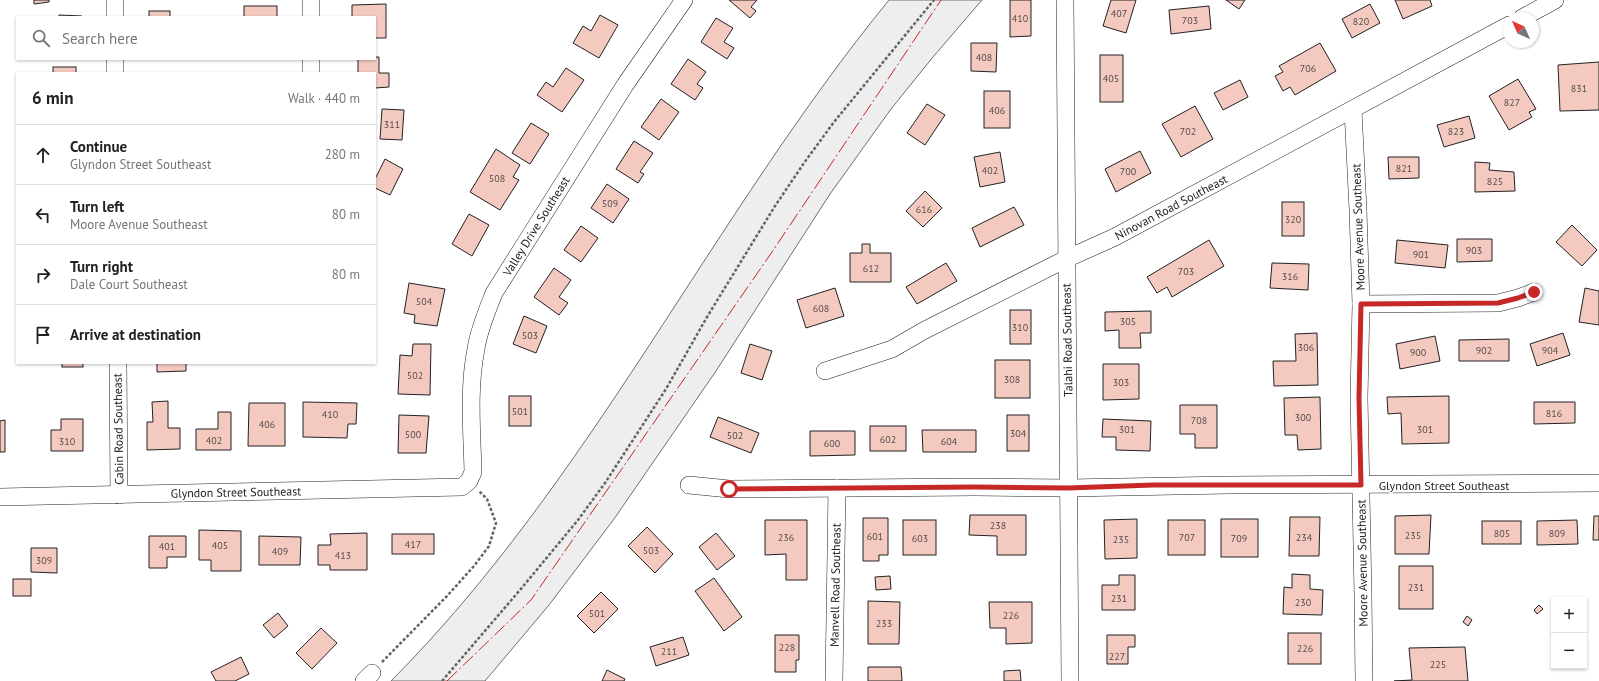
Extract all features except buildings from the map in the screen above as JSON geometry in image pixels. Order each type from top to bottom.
[{"type":"street","points":[[114,0],[115,16]]},
{"type":"street","points":[[311,0],[311,16]]},
{"type":"street","name":"Valley Drive Southeast","points":[[469,481],[473,472],[473,366],[483,321],[494,293],[625,85],[684,0]]},
{"type":"street","name":"Talahi Road Southeast","points":[[1065,0],[1070,681]]},
{"type":"street","points":[[1532,12],[1549,1]]},
{"type":"street","name":"Ninovan Road Southeast","points":[[825,371],[892,349],[925,330],[1066,259],[1114,237],[1503,28]]},
{"type":"street","points":[[115,60],[115,72]]},
{"type":"street","points":[[311,60],[311,72]]},
{"type":"street","name":"Moore Avenue Southeast","points":[[1353,110],[1361,304],[1359,398],[1364,681]]},
{"type":"street","points":[[1361,304],[1498,303],[1534,292]]},
{"type":"street","name":"Cabin Road Southeast","points":[[118,364],[119,495]]},
{"type":"street","name":"Glyndon Street Southeast","points":[[0,497],[457,488],[462,487],[469,481]]},
{"type":"street","name":"Glyndon Street Southeast","points":[[689,485],[729,489],[975,487],[1068,488],[1176,485],[1599,483]]},
{"type":"street","name":"Manvell Road Southeast","points":[[834,681],[837,488]]},
{"type":"path","points":[[442,681],[578,520],[605,483],[666,389],[707,317],[775,206],[804,163],[834,122],[934,0]]},
{"type":"path","points":[[368,677],[447,596],[474,566],[489,546],[496,523],[487,499],[469,481]]},
{"type":"shaded area","points":[[889,0],[982,0],[891,109],[830,194],[716,371],[614,519],[549,605],[485,681],[391,681],[463,603],[528,520],[590,435],[764,170],[825,84]]},
{"type":"power","points":[[447,681],[531,600],[772,252],[941,0]]},
{"type":"route","points":[[729,489],[975,487],[1068,488],[1229,484],[1361,485],[1359,398],[1361,304],[1498,303],[1534,292]]}]
